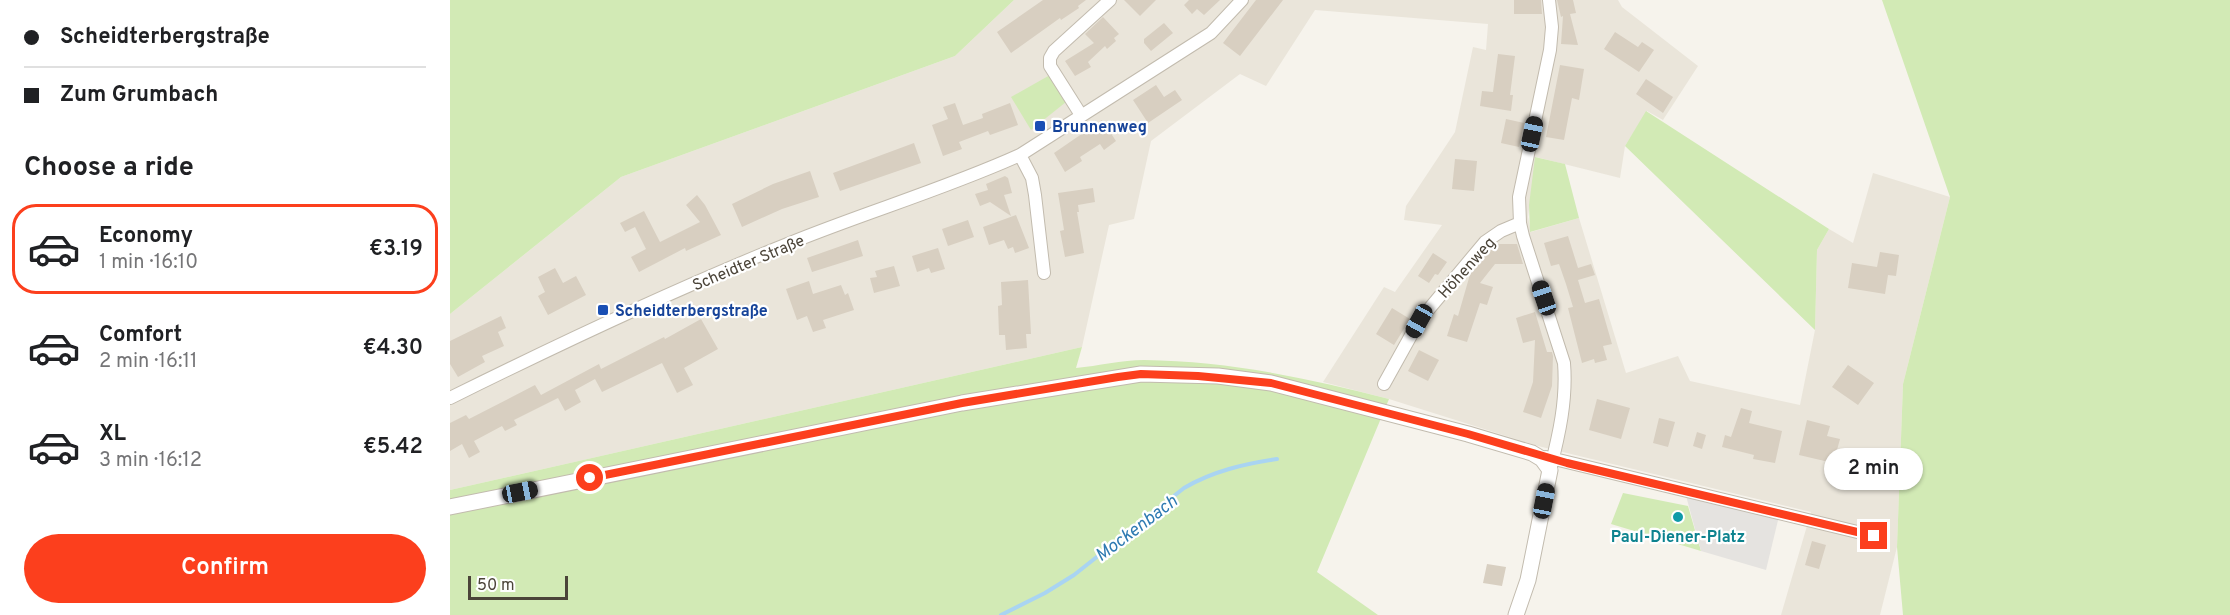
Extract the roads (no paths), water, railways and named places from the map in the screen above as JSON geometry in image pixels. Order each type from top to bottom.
[{"type":"street","points":[[1081,115],[1050,66],[1050,58],[1054,51],[1110,0]]},
{"type":"street","name":"Scheidter Straße","points":[[450,398],[573,338],[790,243],[987,170],[1020,155],[1211,33],[1242,0]]},
{"type":"street","points":[[1516,615],[1528,579],[1565,395],[1564,363],[1520,224],[1519,196],[1550,50],[1552,27],[1549,0]]},
{"type":"street","points":[[1020,155],[1032,178],[1044,273]]},
{"type":"street","name":"Höhenweg","points":[[1384,384],[1419,321],[1485,242],[1501,231],[1520,224]]},
{"type":"street","points":[[450,507],[962,403],[1141,374],[1218,376],[1271,383],[1532,453],[1551,465],[1874,536]]},
{"type":"waterway","name":"Mockenbach","points":[[1001,615],[1045,593],[1074,575],[1184,488],[1229,469],[1277,459]]},
{"type":"place","name":"Brunnenweg","points":[[1040,126]]},
{"type":"place","name":"Scheidterbergstraße","points":[[603,310]]},
{"type":"place","name":"Paul-Diener-Platz","points":[[1678,517]]}]
